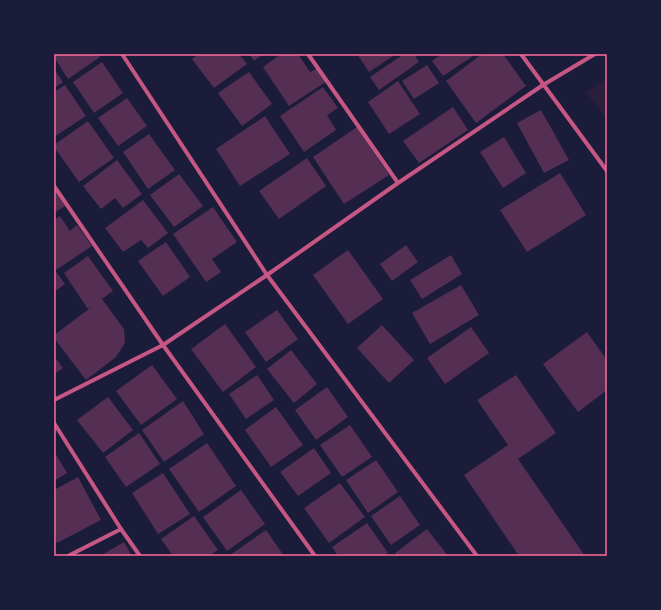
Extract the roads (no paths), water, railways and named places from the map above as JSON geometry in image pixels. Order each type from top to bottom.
[{"type":"street","points":[[122,54],[267,275],[477,556]]},
{"type":"street","points":[[308,54],[398,183]]},
{"type":"street","points":[[521,54],[607,171]]},
{"type":"street","points":[[54,400],[163,345],[543,85],[595,54]]},
{"type":"street","points":[[54,186],[163,345],[315,556]]},
{"type":"street","points":[[54,423],[120,529],[140,556]]},
{"type":"street","points":[[68,556],[120,529]]}]
